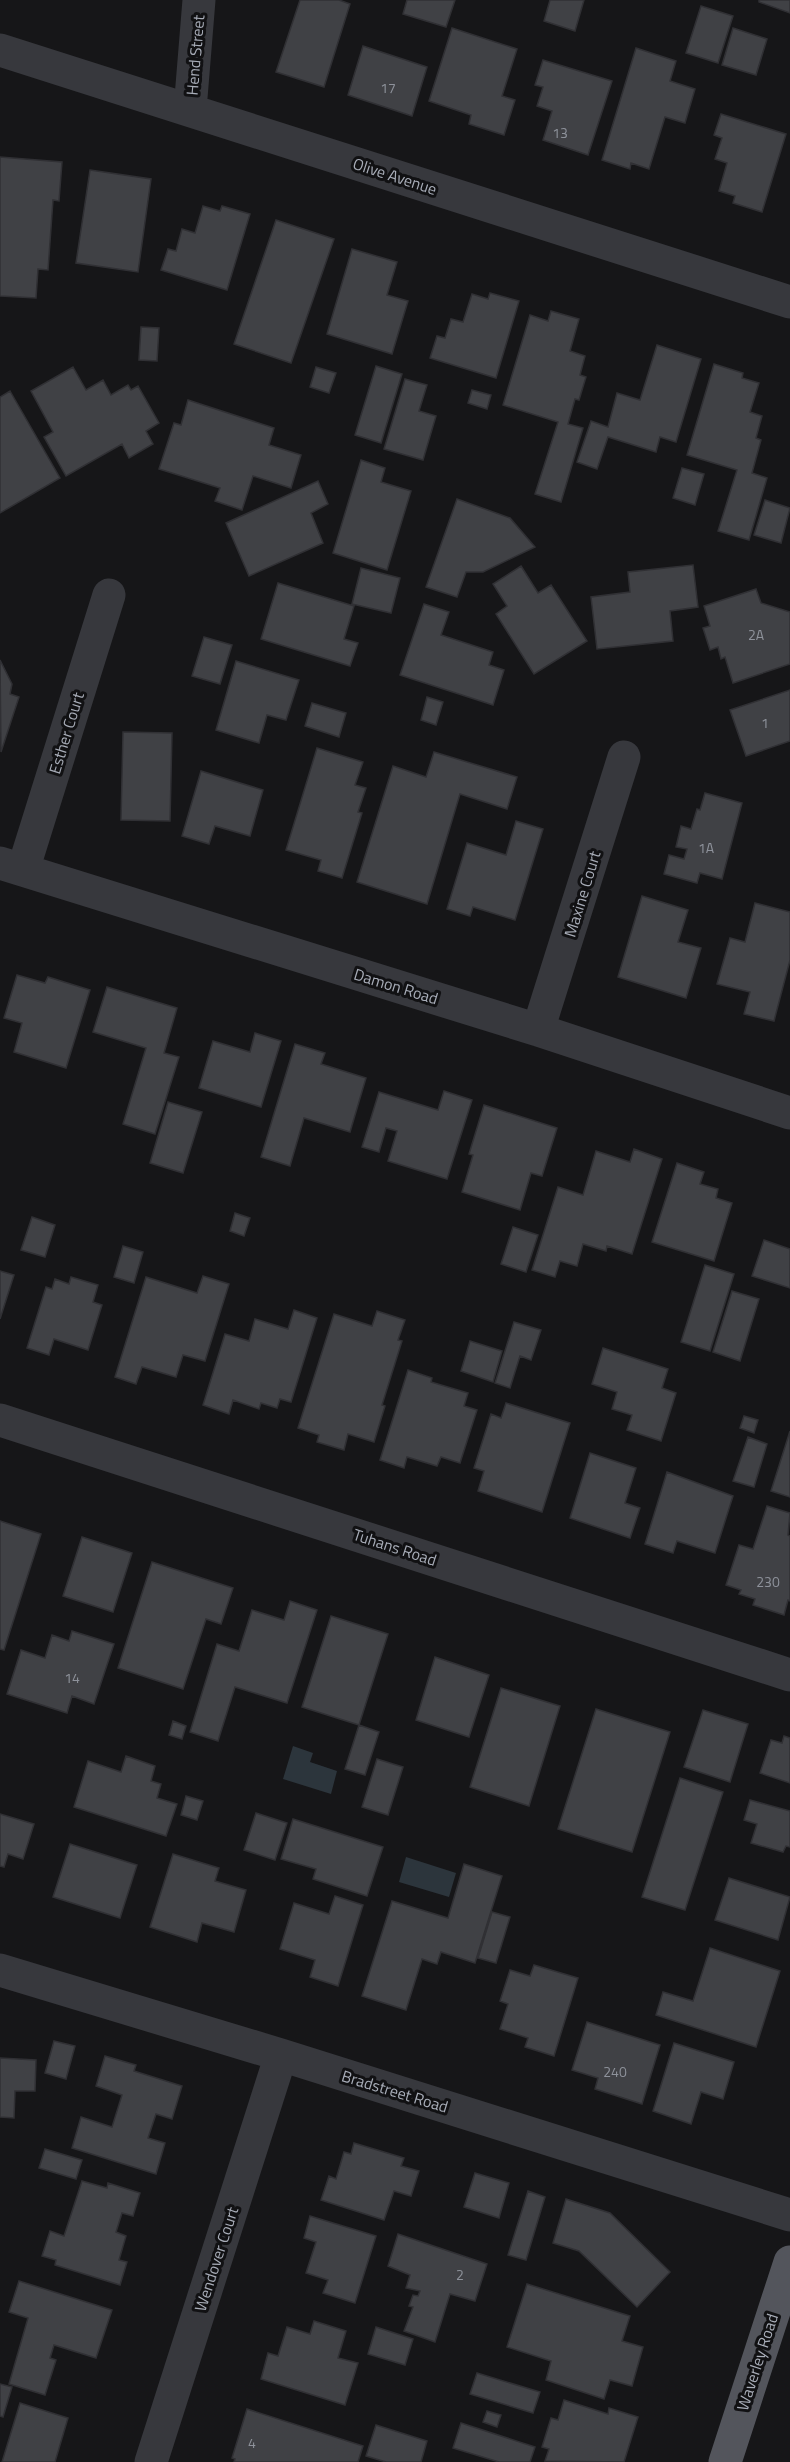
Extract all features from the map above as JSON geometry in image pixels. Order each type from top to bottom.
[{"type":"main road","name":"Waverley Road","points":[[724,2462],[790,2262]]},
{"type":"street","name":"Hend Street","points":[[190,110],[199,0]]},
{"type":"street","name":"Olive Avenue","points":[[0,50],[790,302]]},
{"type":"street","name":"Esther Court","points":[[11,867],[109,595]]},
{"type":"street","name":"Maxine Court","points":[[538,1030],[624,757]]},
{"type":"street","name":"Damon Road","points":[[11,867],[538,1030],[790,1113]]},
{"type":"street","name":"Tuhans Road","points":[[0,1419],[790,1675]]},
{"type":"street","name":"Bradstreet Road","points":[[0,1970],[281,2055],[790,2215]]},
{"type":"street","name":"Wendover Court","points":[[151,2462],[281,2055]]},
{"type":"shaded area","points":[[293,1746],[313,1753],[310,1762],[337,1771],[331,1794],[283,1779]]},
{"type":"shaded area","points":[[406,1857],[456,1873],[449,1897],[399,1882]]},
{"type":"building","points":[[300,0],[339,0],[350,4],[324,87],[276,72]]},
{"type":"building","points":[[407,0],[455,0],[446,27],[403,14]]},
{"type":"building","points":[[550,0],[584,0],[575,31],[544,21]]},
{"type":"building","points":[[759,0],[790,0],[790,13],[759,2]]},
{"type":"building","points":[[701,6],[733,16],[718,63],[686,53]]},
{"type":"building","points":[[452,28],[517,49],[502,96],[515,100],[504,135],[469,124],[471,115],[429,101]]},
{"type":"building","points":[[733,28],[767,39],[756,75],[722,65]]},
{"type":"building","points":[[363,46],[427,67],[412,116],[348,95]]},
{"type":"building","points":[[636,48],[676,61],[670,81],[695,89],[685,123],[665,117],[649,169],[631,163],[630,169],[602,160]]},
{"type":"building","points":[[543,60],[612,81],[588,155],[543,140],[552,111],[537,106],[543,87],[535,85]]},
{"type":"building","points":[[721,114],[786,134],[762,212],[733,203],[735,196],[719,191],[727,163],[715,159],[722,138],[714,135]]},
{"type":"building","points":[[0,157],[62,162],[59,201],[53,200],[48,270],[38,269],[36,298],[0,296]]},
{"type":"building","points":[[90,170],[151,179],[138,272],[76,263]]},
{"type":"building","points":[[203,206],[220,211],[222,206],[250,214],[227,290],[161,270],[168,249],[176,251],[182,229],[195,233]]},
{"type":"building","points":[[276,220],[334,239],[291,363],[234,344]]},
{"type":"building","points":[[352,249],[397,262],[387,295],[408,301],[392,354],[327,334]]},
{"type":"building","points":[[490,293],[519,301],[496,378],[430,358],[437,336],[445,338],[451,319],[463,322],[472,294],[488,299]]},
{"type":"building","points":[[551,311],[579,319],[570,351],[585,356],[580,375],[586,377],[579,400],[575,399],[568,424],[583,428],[561,502],[535,494],[558,422],[503,405],[530,315],[548,321]]},
{"type":"building","points":[[141,327],[159,328],[157,361],[139,360]]},
{"type":"building","points":[[657,345],[701,359],[676,442],[660,437],[656,452],[608,437],[597,469],[577,462],[591,421],[608,427],[617,393],[640,400]]},
{"type":"building","points":[[714,364],[743,373],[742,378],[759,383],[750,412],[762,416],[756,438],[761,440],[752,473],[767,478],[749,540],[718,531],[737,470],[687,455]]},
{"type":"building","points":[[376,366],[402,374],[381,443],[355,435]]},
{"type":"building","points":[[73,367],[86,390],[103,380],[111,395],[128,385],[131,390],[138,386],[159,423],[146,431],[153,444],[129,458],[122,444],[66,476],[44,437],[53,432],[31,391]]},
{"type":"building","points":[[316,367],[336,373],[329,393],[310,387]]},
{"type":"building","points":[[405,379],[427,385],[419,411],[436,416],[423,460],[384,449]]},
{"type":"building","points":[[472,390],[491,395],[487,409],[468,403]]},
{"type":"building","points":[[10,391],[60,478],[0,513],[0,397]]},
{"type":"building","points":[[188,400],[274,428],[269,445],[301,455],[291,488],[253,476],[242,510],[215,501],[220,488],[159,469],[174,423],[181,425]]},
{"type":"building","points":[[361,460],[385,468],[381,482],[411,491],[387,570],[333,553]]},
{"type":"building","points":[[682,468],[704,474],[695,505],[673,498]]},
{"type":"building","points":[[318,481],[328,504],[311,513],[323,543],[249,576],[226,523]]},
{"type":"building","points":[[457,499],[510,518],[535,547],[483,572],[466,572],[457,597],[426,587]]},
{"type":"building","points":[[765,500],[790,508],[781,543],[754,535]]},
{"type":"building","points":[[693,565],[698,607],[670,611],[673,641],[597,649],[591,597],[630,592],[628,572]]},
{"type":"building","points":[[521,566],[538,593],[551,585],[587,641],[534,674],[496,614],[507,606],[493,584]]},
{"type":"building","points":[[361,568],[400,578],[391,613],[352,604]]},
{"type":"building","points":[[278,583],[354,606],[344,639],[358,643],[350,666],[261,639]]},
{"type":"building","points":[[756,589],[761,603],[790,612],[790,664],[733,683],[725,657],[721,659],[718,647],[710,650],[703,628],[710,626],[704,606]]},
{"type":"building","points":[[424,604],[449,612],[441,635],[493,652],[489,665],[504,670],[493,705],[400,675]]},
{"type":"building","points":[[204,637],[232,645],[220,684],[192,676]]},
{"type":"building","points":[[0,660],[12,684],[10,694],[19,697],[1,752]]},
{"type":"building","points":[[236,661],[299,680],[286,720],[267,715],[259,743],[216,730]]},
{"type":"building","points":[[790,690],[790,741],[746,756],[730,710]]},
{"type":"building","points":[[427,697],[443,702],[436,725],[421,720]]},
{"type":"building","points":[[312,703],[346,713],[339,737],[305,726]]},
{"type":"building","points":[[123,732],[172,733],[170,821],[121,820]]},
{"type":"building","points":[[317,748],[363,762],[355,785],[366,788],[358,812],[362,813],[342,878],[318,871],[321,860],[286,850]]},
{"type":"building","points":[[434,752],[517,777],[507,809],[460,794],[427,904],[357,882],[393,766],[426,777]]},
{"type":"building","points":[[201,771],[263,790],[250,836],[215,826],[209,844],[182,836]]},
{"type":"building","points":[[705,793],[742,803],[722,879],[700,873],[697,883],[664,874],[669,855],[684,859],[687,849],[676,847],[681,826],[691,829]]},
{"type":"building","points":[[516,821],[543,829],[515,920],[473,907],[470,916],[447,909],[467,843],[506,855]]},
{"type":"building","points":[[642,896],[688,910],[678,942],[701,948],[686,998],[618,977]]},
{"type":"building","points":[[755,903],[790,912],[790,960],[774,1021],[744,1014],[750,992],[717,984],[730,938],[745,942]]},
{"type":"building","points":[[17,975],[45,983],[48,977],[90,990],[66,1068],[14,1052],[22,1023],[4,1018]]},
{"type":"building","points":[[107,987],[177,1008],[164,1053],[179,1057],[155,1134],[123,1124],[146,1048],[93,1032]]},
{"type":"building","points":[[255,1033],[281,1041],[261,1107],[199,1088],[213,1041],[250,1052]]},
{"type":"building","points":[[295,1044],[325,1053],[321,1064],[366,1078],[350,1132],[304,1118],[290,1166],[261,1157]]},
{"type":"building","points":[[444,1091],[472,1100],[447,1179],[388,1161],[397,1131],[386,1128],[379,1152],[362,1147],[379,1092],[438,1110]]},
{"type":"building","points":[[168,1102],[202,1112],[183,1173],[150,1163]]},
{"type":"building","points":[[484,1105],[557,1128],[542,1176],[531,1173],[520,1210],[462,1192],[473,1155],[469,1154]]},
{"type":"building","points":[[634,1149],[662,1159],[632,1254],[607,1246],[606,1251],[583,1244],[577,1266],[560,1261],[555,1277],[532,1270],[558,1187],[583,1195],[596,1151],[630,1162]]},
{"type":"building","points":[[677,1163],[704,1172],[700,1184],[718,1189],[716,1198],[732,1203],[714,1261],[652,1242]]},
{"type":"building","points":[[235,1213],[250,1218],[244,1236],[230,1231]]},
{"type":"building","points":[[32,1217],[55,1225],[45,1257],[21,1250]]},
{"type":"building","points":[[513,1227],[538,1235],[526,1272],[501,1264]]},
{"type":"building","points":[[764,1240],[790,1249],[790,1288],[752,1276]]},
{"type":"building","points":[[123,1246],[143,1252],[134,1283],[114,1277]]},
{"type":"building","points":[[705,1265],[734,1274],[710,1351],[681,1342]]},
{"type":"building","points":[[0,1271],[14,1275],[0,1319]]},
{"type":"building","points":[[203,1276],[229,1284],[205,1361],[183,1355],[176,1377],[142,1367],[136,1384],[115,1377],[146,1277],[197,1293]]},
{"type":"building","points":[[71,1277],[98,1285],[93,1302],[102,1305],[88,1350],[54,1339],[49,1355],[27,1348],[46,1287],[52,1289],[55,1279],[69,1284]]},
{"type":"building","points":[[732,1291],[759,1299],[740,1361],[713,1352]]},
{"type":"building","points":[[294,1310],[317,1318],[291,1402],[280,1399],[277,1408],[261,1403],[259,1409],[233,1400],[229,1414],[203,1405],[225,1334],[249,1341],[255,1319],[288,1329]]},
{"type":"building","points":[[377,1311],[405,1320],[398,1340],[402,1341],[382,1405],[385,1406],[374,1442],[348,1434],[344,1450],[317,1442],[319,1435],[298,1428],[334,1314],[372,1326]]},
{"type":"building","points":[[514,1322],[541,1330],[531,1360],[520,1356],[510,1388],[495,1383]]},
{"type":"building","points":[[470,1341],[502,1351],[493,1382],[461,1371]]},
{"type":"building","points":[[603,1348],[668,1369],[662,1388],[676,1393],[661,1441],[627,1430],[632,1415],[612,1409],[617,1392],[592,1384]]},
{"type":"building","points":[[408,1370],[432,1378],[431,1382],[468,1393],[464,1406],[477,1410],[460,1463],[441,1457],[437,1466],[407,1457],[404,1468],[380,1460]]},
{"type":"building","points":[[506,1403],[570,1423],[542,1512],[478,1491],[484,1471],[474,1468],[491,1414],[501,1418]]},
{"type":"building","points":[[744,1416],[758,1420],[754,1433],[740,1428]]},
{"type":"building","points":[[790,1431],[790,1497],[771,1491]]},
{"type":"building","points":[[748,1437],[767,1444],[754,1487],[733,1481]]},
{"type":"building","points":[[590,1453],[636,1468],[625,1503],[640,1508],[630,1538],[570,1518]]},
{"type":"building","points":[[667,1472],[733,1496],[715,1553],[677,1541],[673,1553],[645,1544]]},
{"type":"building","points":[[767,1506],[790,1513],[788,1535],[790,1536],[790,1601],[788,1600],[784,1615],[753,1605],[755,1599],[739,1594],[741,1590],[726,1585],[739,1545],[753,1549]]},
{"type":"building","points":[[0,1521],[41,1534],[4,1650],[0,1649]]},
{"type":"building","points":[[82,1537],[132,1553],[113,1612],[63,1596]]},
{"type":"building","points":[[152,1562],[233,1588],[221,1624],[206,1619],[183,1689],[118,1668]]},
{"type":"building","points":[[290,1601],[317,1610],[287,1703],[235,1687],[218,1741],[190,1732],[217,1644],[239,1651],[252,1610],[284,1620]]},
{"type":"building","points":[[331,1616],[388,1634],[359,1725],[302,1707]]},
{"type":"building","points":[[72,1631],[114,1644],[94,1704],[72,1696],[67,1713],[7,1694],[21,1650],[45,1658],[52,1635],[69,1641]]},
{"type":"building","points":[[435,1657],[489,1675],[469,1737],[416,1720]]},
{"type":"building","points":[[501,1688],[560,1706],[529,1806],[470,1787]]},
{"type":"building","points":[[596,1709],[670,1732],[632,1852],[558,1829]]},
{"type":"building","points":[[703,1710],[748,1724],[730,1782],[684,1767]]},
{"type":"building","points":[[173,1721],[186,1726],[182,1739],[169,1735]]},
{"type":"building","points":[[359,1725],[379,1732],[365,1775],[345,1769]]},
{"type":"building","points":[[784,1736],[790,1738],[790,1783],[760,1773],[771,1740],[782,1743]]},
{"type":"building","points":[[126,1756],[155,1766],[151,1781],[161,1784],[157,1798],[177,1804],[166,1836],[74,1807],[88,1761],[121,1772]]},
{"type":"building","points":[[377,1759],[403,1767],[388,1815],[362,1807]]},
{"type":"building","points":[[680,1778],[723,1792],[685,1910],[642,1897]]},
{"type":"building","points":[[186,1796],[203,1801],[197,1820],[181,1815]]},
{"type":"building","points":[[750,1800],[790,1811],[790,1847],[786,1846],[783,1852],[751,1843],[757,1824],[744,1820]]},
{"type":"building","points":[[256,1813],[287,1823],[275,1860],[244,1850]]},
{"type":"building","points":[[0,1814],[34,1824],[23,1859],[8,1854],[4,1867],[0,1866]]},
{"type":"building","points":[[293,1819],[383,1847],[367,1896],[313,1879],[316,1869],[281,1859]]},
{"type":"building","points":[[70,1844],[137,1865],[120,1918],[53,1897]]},
{"type":"building","points":[[173,1854],[219,1868],[215,1881],[246,1890],[234,1932],[202,1923],[197,1942],[150,1927]]},
{"type":"building","points":[[464,1864],[502,1876],[475,1963],[441,1952],[437,1964],[422,1959],[406,2010],[362,1996],[392,1901],[448,1918]]},
{"type":"building","points":[[729,1878],[790,1897],[778,1940],[715,1920]]},
{"type":"building","points":[[335,1896],[363,1905],[338,1986],[310,1977],[315,1960],[280,1949],[294,1903],[329,1914]]},
{"type":"building","points":[[492,1912],[510,1917],[496,1963],[478,1958]]},
{"type":"building","points":[[710,1948],[780,1971],[756,2047],[656,2015],[663,1992],[693,2001]]},
{"type":"building","points":[[534,1965],[578,1978],[554,2056],[525,2047],[528,2038],[500,2029],[508,2004],[500,2001],[510,1970],[530,1976]]},
{"type":"building","points":[[587,2022],[660,2045],[642,2104],[595,2089],[598,2078],[572,2070]]},
{"type":"building","points":[[54,2041],[75,2046],[66,2079],[45,2073]]},
{"type":"building","points":[[674,2043],[734,2062],[723,2099],[701,2092],[691,2124],[653,2111]]},
{"type":"building","points":[[105,2056],[136,2065],[134,2071],[182,2086],[172,2119],[156,2114],[148,2138],[165,2143],[156,2174],[72,2148],[81,2117],[112,2127],[122,2095],[96,2086]]},
{"type":"building","points":[[0,2058],[36,2060],[35,2091],[15,2091],[14,2118],[0,2117]]},
{"type":"building","points":[[354,2143],[404,2158],[401,2166],[419,2171],[411,2196],[394,2191],[384,2220],[321,2200],[329,2176],[336,2179],[344,2152],[351,2154]]},
{"type":"building","points":[[45,2149],[82,2160],[76,2179],[39,2168]]},
{"type":"building","points":[[475,2173],[509,2183],[499,2218],[464,2207]]},
{"type":"building","points":[[82,2181],[107,2188],[108,2183],[140,2193],[133,2216],[122,2213],[116,2232],[126,2236],[119,2260],[127,2262],[120,2285],[55,2265],[56,2260],[42,2256],[50,2231],[64,2236]]},
{"type":"building","points":[[528,2191],[545,2197],[526,2260],[508,2255]]},
{"type":"building","points":[[566,2199],[610,2213],[670,2272],[637,2307],[579,2251],[553,2243]]},
{"type":"building","points":[[310,2216],[376,2236],[355,2303],[323,2293],[328,2280],[306,2273],[316,2242],[304,2238]]},
{"type":"building","points":[[398,2234],[487,2264],[475,2301],[450,2294],[435,2342],[404,2331],[413,2307],[409,2306],[413,2295],[418,2296],[420,2291],[406,2288],[410,2275],[388,2266]]},
{"type":"building","points":[[19,2281],[112,2310],[96,2358],[54,2345],[50,2358],[56,2360],[45,2395],[9,2384],[28,2318],[9,2312]]},
{"type":"building","points":[[527,2284],[630,2316],[622,2341],[643,2347],[632,2386],[610,2380],[604,2399],[546,2380],[551,2361],[507,2347]]},
{"type":"building","points":[[314,2321],[346,2331],[338,2358],[358,2363],[345,2405],[261,2379],[268,2353],[278,2356],[287,2327],[310,2334]]},
{"type":"building","points":[[376,2327],[413,2339],[405,2365],[368,2354]]},
{"type":"building","points":[[477,2373],[540,2392],[533,2413],[470,2394]]},
{"type":"building","points":[[0,2384],[12,2387],[3,2417],[0,2416]]},
{"type":"building","points":[[564,2400],[608,2414],[609,2408],[638,2417],[624,2462],[545,2461],[549,2449],[542,2447],[551,2418],[558,2420]]},
{"type":"building","points":[[20,2403],[68,2418],[55,2462],[2,2462]]},
{"type":"building","points":[[247,2409],[363,2446],[358,2462],[234,2462],[235,2459],[232,2458]]},
{"type":"building","points":[[487,2411],[501,2415],[497,2427],[483,2422]]},
{"type":"building","points":[[461,2423],[535,2447],[530,2462],[499,2462],[453,2448]]},
{"type":"building","points":[[376,2425],[427,2441],[421,2462],[386,2462],[366,2456]]}]
